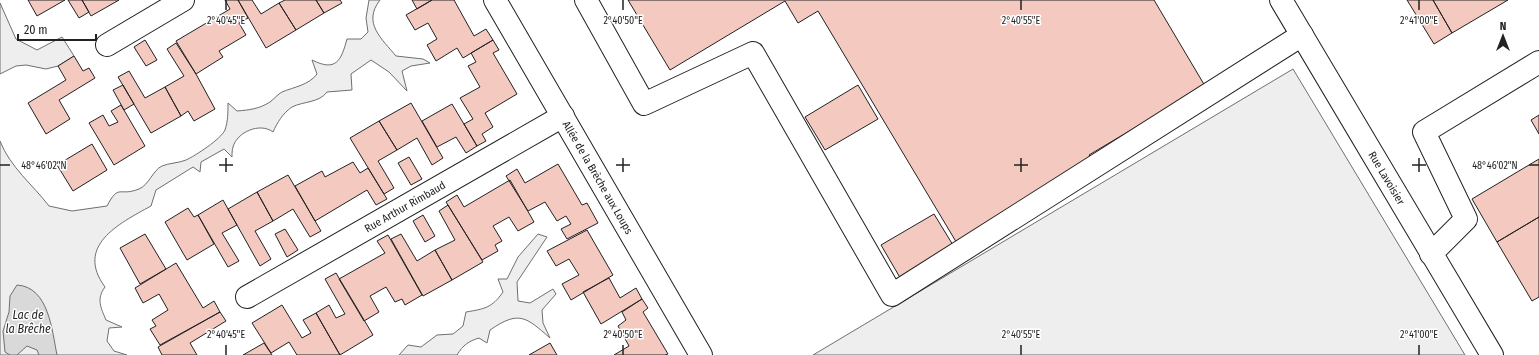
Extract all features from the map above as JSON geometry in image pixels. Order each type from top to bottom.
[{"type":"street","points":[[107,45],[183,0]]},
{"type":"street","name":"Allée de la Brèche aux Loups","points":[[495,0],[701,355]]},
{"type":"street","points":[[586,0],[644,104],[754,53],[892,295],[1302,35]]},
{"type":"street","name":"Rue Lavoisier","points":[[1281,0],[1492,355]]},
{"type":"street","points":[[1431,254],[1466,219],[1424,132],[1539,62]]},
{"type":"street","name":"Rue Arthur Rimbaud","points":[[247,297],[562,116]]},
{"type":"shaded area","points":[[369,0],[380,0],[375,8],[373,23],[380,37],[396,56],[423,59],[430,63],[411,66],[402,71],[407,91],[389,72],[371,60],[351,74],[352,90],[327,92],[324,96],[316,100],[292,107],[281,118],[273,132],[268,129],[256,128],[244,133],[235,142],[232,157],[224,149],[201,162],[200,172],[193,167],[156,190],[151,206],[126,220],[104,238],[98,248],[95,260],[97,272],[105,287],[102,291],[100,304],[106,320],[122,327],[109,328],[107,341],[114,351],[127,355],[0,355],[0,141],[4,150],[16,167],[49,206],[72,211],[107,206],[117,193],[139,189],[146,184],[162,166],[186,160],[201,151],[223,134],[227,120],[228,103],[237,111],[258,108],[270,102],[282,92],[306,83],[314,78],[317,74],[312,60],[327,65],[336,62],[340,58],[347,39],[361,39],[368,32],[366,18]]},
{"type":"shaded area","points":[[0,3],[16,39],[37,50],[62,37],[74,56],[58,66],[46,69],[26,65],[16,66],[0,74]]},
{"type":"shaded area","points":[[1293,69],[1465,355],[813,355]]},
{"type":"shaded area","points":[[538,234],[547,237],[517,282],[518,301],[530,303],[553,289],[556,294],[542,310],[543,323],[550,338],[528,321],[515,318],[508,320],[490,330],[487,343],[479,338],[475,339],[464,346],[457,355],[399,355],[408,345],[421,347],[437,335],[453,334],[463,326],[466,312],[483,309],[491,305],[503,292],[498,279],[507,279],[518,257]]},
{"type":"water","name":"Lac de la Brêche","points":[[17,285],[28,288],[36,293],[42,302],[51,323],[57,355],[39,355],[37,350],[27,346],[17,355],[10,355],[5,352],[3,331],[9,312],[10,296]]},
{"type":"building","points":[[28,0],[65,0],[37,16]]},
{"type":"building","points":[[68,0],[82,0],[89,12],[79,18]]},
{"type":"building","points":[[82,0],[119,0],[91,16]]},
{"type":"building","points":[[225,0],[238,0],[248,18],[239,23],[246,35],[219,51],[223,57],[196,74],[176,41],[230,9]]},
{"type":"building","points":[[238,0],[252,0],[261,14],[279,3],[296,30],[266,48]]},
{"type":"building","points":[[285,0],[316,0],[324,13],[296,30],[279,3]]},
{"type":"building","points":[[316,0],[340,0],[342,3],[324,13]]},
{"type":"building","points":[[412,0],[432,0],[417,9]]},
{"type":"building","points":[[432,0],[454,0],[474,36],[486,29],[493,40],[463,58],[457,48],[436,61],[427,45],[437,39],[428,23],[415,30],[406,15]]},
{"type":"building","points":[[628,0],[1154,0],[1205,86],[1089,155],[1095,163],[958,245],[818,11],[798,23],[785,1],[670,70]]},
{"type":"building","points":[[1407,0],[1433,0],[1452,33],[1434,44]]},
{"type":"building","points":[[1433,0],[1508,0],[1452,33]]},
{"type":"building","points":[[145,40],[157,60],[146,66],[134,47]]},
{"type":"building","points":[[493,40],[499,50],[493,53],[517,94],[485,113],[493,127],[482,134],[486,141],[477,146],[464,124],[473,119],[460,98],[480,87],[468,66],[476,62],[471,53]]},
{"type":"building","points":[[176,43],[196,74],[215,109],[194,121],[188,111],[181,116],[165,87],[184,76],[167,49]]},
{"type":"building","points":[[74,56],[83,71],[89,68],[95,78],[59,100],[70,119],[46,134],[28,103],[66,80],[58,66]]},
{"type":"building","points":[[129,71],[145,98],[165,87],[181,116],[151,133],[118,77]]},
{"type":"building","points":[[123,85],[134,104],[124,110],[113,90]]},
{"type":"building","points":[[858,85],[878,119],[825,150],[805,117]]},
{"type":"building","points":[[411,103],[443,158],[432,165],[417,138],[397,150],[379,121]]},
{"type":"building","points":[[452,104],[477,146],[466,153],[456,137],[437,147],[422,121]]},
{"type":"building","points":[[121,105],[145,146],[114,165],[89,123],[103,115],[109,126],[118,122],[111,111]]},
{"type":"building","points":[[1539,115],[1539,134],[1531,120]]},
{"type":"building","points":[[379,121],[397,150],[378,161],[394,188],[384,194],[350,138]]},
{"type":"building","points":[[92,144],[107,170],[73,191],[57,165]]},
{"type":"building","points":[[409,157],[422,179],[411,185],[398,163]]},
{"type":"building","points":[[1539,159],[1539,217],[1497,242],[1472,199]]},
{"type":"building","points":[[353,162],[360,173],[368,168],[387,199],[376,205],[367,190],[315,221],[295,186],[322,171],[325,177]]},
{"type":"building","points":[[558,164],[582,205],[587,203],[598,223],[567,239],[561,229],[571,224],[566,216],[557,221],[545,202],[528,211],[506,176],[517,169],[525,183]]},
{"type":"building","points":[[288,175],[321,231],[310,237],[293,209],[273,221],[257,192]]},
{"type":"building","points":[[510,180],[534,222],[518,231],[509,217],[493,226],[502,241],[495,245],[498,251],[482,260],[446,202],[457,195],[464,207]]},
{"type":"building","points":[[257,192],[273,221],[255,231],[271,259],[260,266],[228,209]]},
{"type":"building","points":[[223,200],[237,225],[222,233],[239,261],[228,267],[198,215]]},
{"type":"building","points":[[448,205],[483,262],[452,280],[435,250],[455,240],[439,211]]},
{"type":"building","points":[[188,208],[194,217],[198,215],[214,244],[187,260],[165,222]]},
{"type":"building","points":[[934,214],[956,250],[902,281],[881,245]]},
{"type":"building","points":[[423,215],[435,236],[425,242],[413,221]]},
{"type":"building","points":[[1539,217],[1539,297],[1532,301],[1497,242]]},
{"type":"building","points":[[285,229],[298,250],[287,257],[275,234]]},
{"type":"building","points":[[587,230],[613,275],[571,300],[562,284],[579,275],[569,259],[556,266],[547,251]]},
{"type":"building","points":[[145,234],[166,269],[140,284],[120,248]]},
{"type":"building","points":[[401,234],[417,261],[435,250],[452,280],[423,296],[391,239]]},
{"type":"building","points":[[388,235],[422,295],[405,305],[402,299],[395,302],[386,287],[370,296],[379,312],[364,321],[339,279],[385,253],[377,241]]},
{"type":"building","points":[[176,263],[203,308],[214,301],[220,312],[160,345],[150,329],[156,326],[152,320],[168,310],[159,294],[143,303],[135,288]]},
{"type":"building","points":[[336,273],[373,335],[340,355],[316,313],[329,305],[336,318],[345,314],[325,279]]},
{"type":"building","points":[[609,278],[620,298],[636,288],[642,299],[601,324],[583,292]]},
{"type":"building","points":[[642,299],[648,308],[643,312],[668,354],[614,355],[629,346],[618,326],[626,320],[622,312]]},
{"type":"building","points":[[282,305],[302,338],[311,333],[303,320],[316,313],[340,355],[297,355],[289,342],[271,353],[252,323]]},
{"type":"building","points":[[220,312],[226,321],[190,343],[197,355],[162,355],[158,347]]},
{"type":"building","points":[[264,343],[272,355],[243,355]]},
{"type":"building","points":[[550,343],[557,355],[529,355]]}]
